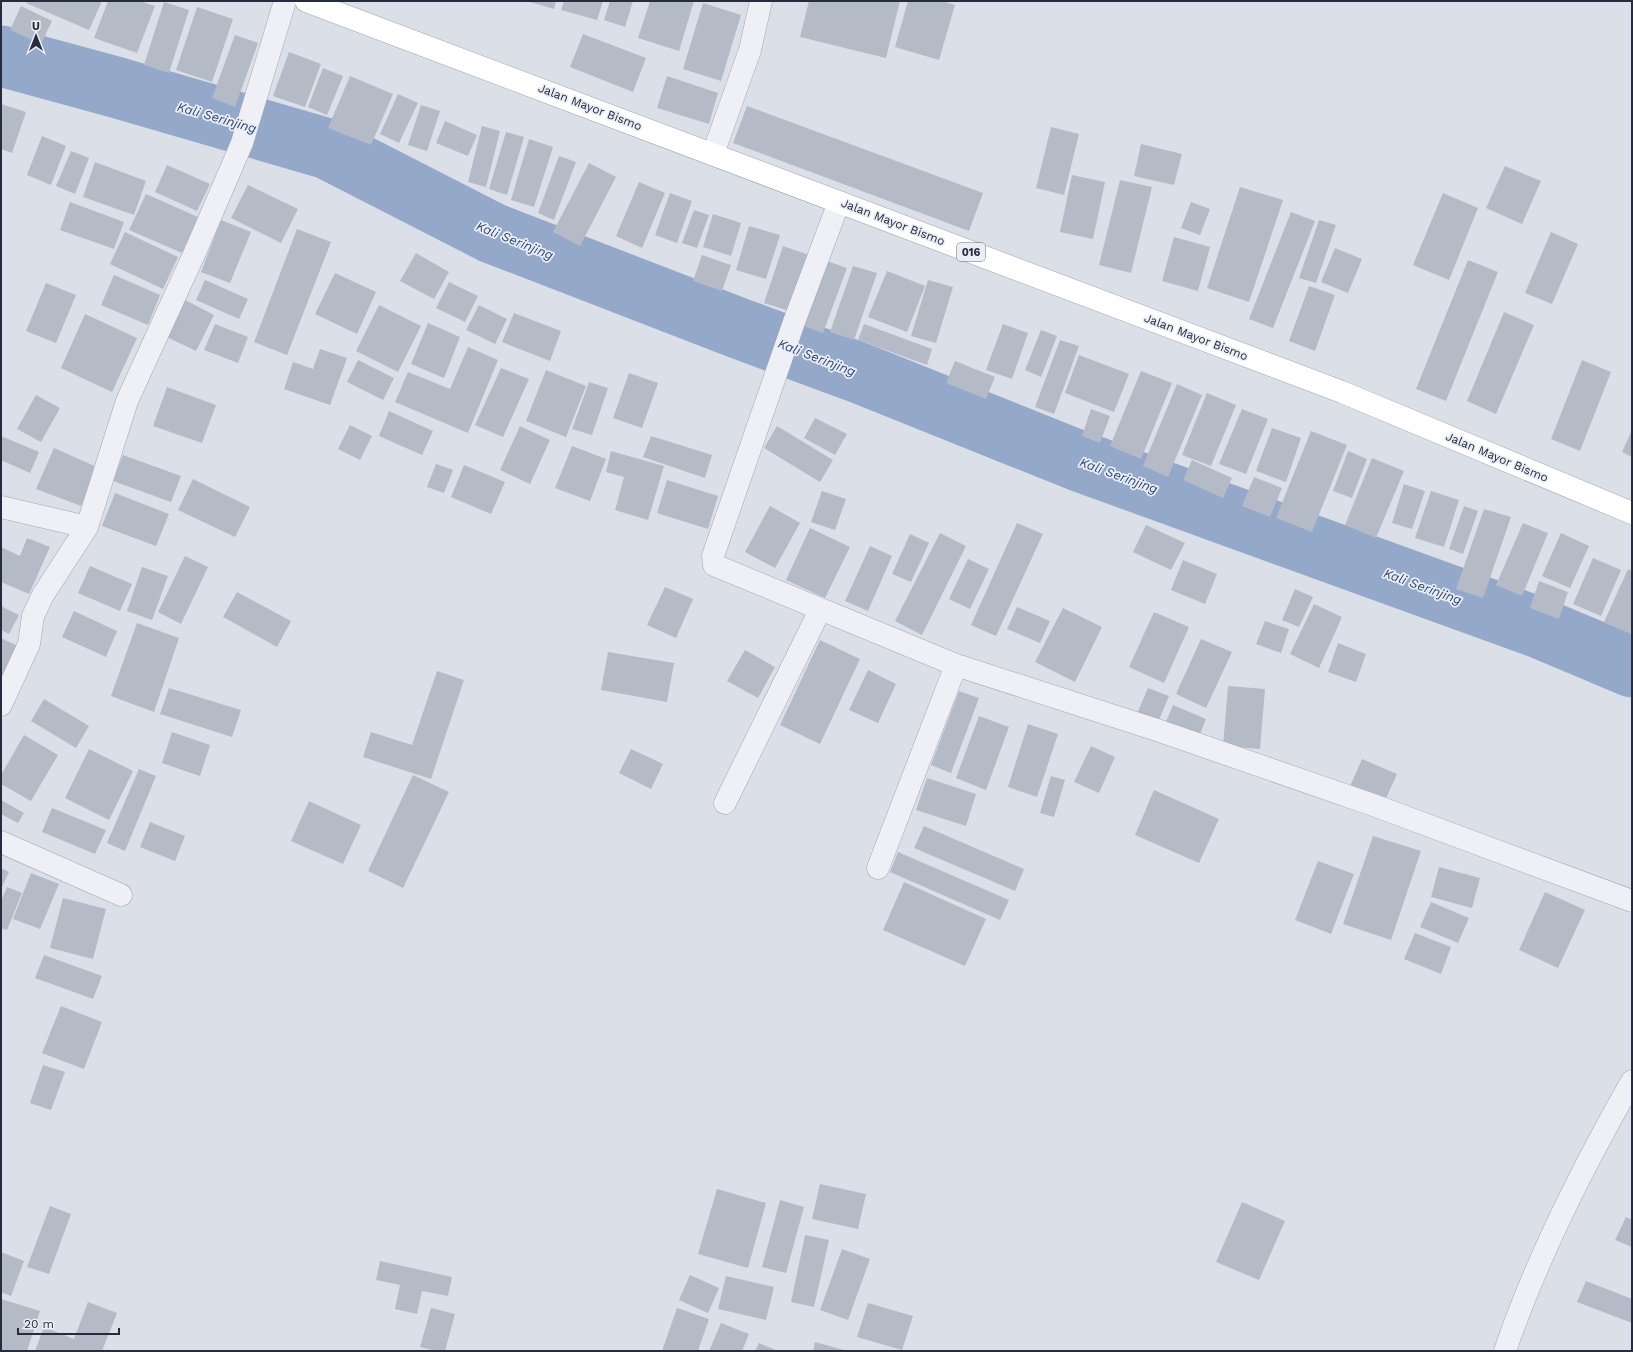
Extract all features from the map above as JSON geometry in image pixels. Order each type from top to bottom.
[{"type":"main road","name":"Jalan Mayor Bismo","points":[[306,1],[1342,392],[1632,513]]},
{"type":"street","points":[[1,705],[30,644],[33,616],[43,595],[86,527],[127,401],[196,250],[242,143],[285,1]]},
{"type":"street","points":[[713,154],[750,50],[761,1]]},
{"type":"street","points":[[839,202],[774,378],[713,556],[714,565],[956,665],[1156,730],[1376,806],[1632,902]]},
{"type":"street","points":[[1,507],[86,527]]},
{"type":"street","points":[[724,802],[820,610]]},
{"type":"street","points":[[878,868],[956,665]]},
{"type":"street","points":[[1,842],[121,895]]},
{"type":"street","points":[[1505,1351],[1549,1239],[1632,1081]]},
{"type":"building","points":[[27,1],[102,1],[89,30],[26,3]]},
{"type":"building","points":[[108,1],[140,1],[155,6],[137,53],[94,38]]},
{"type":"building","points":[[527,1],[556,1],[554,9]]},
{"type":"building","points":[[564,1],[603,1],[597,20],[561,10]]},
{"type":"building","points":[[610,1],[633,1],[625,27],[604,20]]},
{"type":"building","points":[[650,1],[694,1],[679,51],[638,38]]},
{"type":"building","points":[[809,1],[900,1],[886,58],[800,37]]},
{"type":"building","points":[[908,1],[942,1],[955,5],[939,60],[895,47]]},
{"type":"building","points":[[164,2],[189,10],[169,73],[144,65]]},
{"type":"building","points":[[703,3],[741,15],[721,81],[683,69]]},
{"type":"building","points":[[21,6],[52,21],[41,44],[10,30]]},
{"type":"building","points":[[197,7],[233,19],[212,82],[176,70]]},
{"type":"building","points":[[583,34],[646,58],[633,92],[570,67]]},
{"type":"building","points":[[235,35],[258,43],[235,107],[212,98]]},
{"type":"building","points":[[289,52],[321,64],[305,107],[273,96]]},
{"type":"building","points":[[323,68],[343,76],[327,115],[308,107]]},
{"type":"building","points":[[350,76],[393,94],[371,145],[328,128]]},
{"type":"building","points":[[667,76],[718,93],[709,124],[657,108]]},
{"type":"building","points":[[398,94],[418,103],[399,143],[380,134]]},
{"type":"building","points":[[1,104],[26,112],[12,153],[1,149]]},
{"type":"building","points":[[421,105],[440,111],[427,151],[408,145]]},
{"type":"building","points":[[747,106],[983,193],[969,231],[733,143]]},
{"type":"building","points":[[445,121],[477,135],[468,156],[436,143]]},
{"type":"building","points":[[482,126],[500,131],[486,187],[468,182]]},
{"type":"building","points":[[1051,127],[1079,134],[1064,195],[1036,188]]},
{"type":"building","points":[[506,132],[524,137],[507,195],[489,189]]},
{"type":"building","points":[[42,136],[66,146],[51,185],[27,175]]},
{"type":"building","points":[[529,139],[553,147],[534,207],[511,200]]},
{"type":"building","points":[[1141,144],[1182,154],[1174,185],[1134,176]]},
{"type":"building","points":[[71,151],[89,158],[75,194],[56,186]]},
{"type":"building","points":[[559,156],[576,162],[554,220],[538,213]]},
{"type":"building","points":[[95,162],[146,181],[134,215],[83,197]]},
{"type":"building","points":[[589,163],[616,177],[580,246],[553,232]]},
{"type":"building","points":[[167,165],[210,184],[197,211],[155,192]]},
{"type":"building","points":[[1505,166],[1541,181],[1522,224],[1486,208]]},
{"type":"building","points":[[1072,175],[1105,182],[1093,239],[1060,232]]},
{"type":"building","points":[[1120,180],[1152,187],[1131,273],[1099,265]]},
{"type":"building","points":[[639,182],[665,193],[642,248],[616,236]]},
{"type":"building","points":[[248,185],[298,209],[281,243],[231,218]]},
{"type":"building","points":[[1240,187],[1283,200],[1249,302],[1207,288]]},
{"type":"building","points":[[670,193],[692,201],[677,243],[655,235]]},
{"type":"building","points":[[1443,193],[1478,208],[1449,280],[1413,265]]},
{"type":"building","points":[[146,194],[198,217],[182,253],[129,230]]},
{"type":"building","points":[[70,202],[124,222],[114,249],[60,230]]},
{"type":"building","points":[[1191,202],[1210,209],[1200,235],[1181,228]]},
{"type":"building","points":[[694,210],[709,215],[697,248],[682,243]]},
{"type":"building","points":[[1291,212],[1315,221],[1273,328],[1249,319]]},
{"type":"building","points":[[713,214],[741,223],[731,256],[703,247]]},
{"type":"building","points":[[221,220],[251,232],[230,283],[201,272]]},
{"type":"building","points":[[1319,220],[1336,225],[1316,283],[1299,278]]},
{"type":"building","points":[[749,226],[780,235],[766,279],[736,270]]},
{"type":"building","points":[[297,229],[331,242],[287,355],[254,342]]},
{"type":"building","points":[[125,232],[178,257],[163,289],[110,264]]},
{"type":"building","points":[[1551,232],[1578,244],[1552,304],[1525,293]]},
{"type":"building","points":[[1174,237],[1210,247],[1198,291],[1162,281]]},
{"type":"building","points":[[783,246],[815,257],[796,313],[764,303]]},
{"type":"building","points":[[1335,248],[1362,259],[1348,293],[1321,282]]},
{"type":"building","points":[[416,253],[449,272],[434,299],[400,281]]},
{"type":"building","points":[[702,255],[731,265],[722,291],[693,281]]},
{"type":"building","points":[[821,259],[847,268],[823,333],[798,324]]},
{"type":"building","points":[[1468,260],[1498,272],[1446,401],[1416,389]]},
{"type":"building","points":[[853,266],[877,273],[854,340],[830,332]]},
{"type":"building","points":[[887,271],[925,286],[907,332],[868,317]]},
{"type":"building","points":[[335,273],[376,292],[357,334],[315,314]]},
{"type":"building","points":[[114,275],[160,295],[148,325],[101,305]]},
{"type":"building","points":[[205,280],[248,299],[239,319],[196,300]]},
{"type":"building","points":[[928,280],[953,287],[936,343],[911,336]]},
{"type":"building","points":[[449,282],[478,296],[465,322],[436,308]]},
{"type":"building","points":[[46,283],[76,295],[56,343],[26,331]]},
{"type":"building","points":[[1309,286],[1335,295],[1315,351],[1289,341]]},
{"type":"building","points":[[185,300],[214,315],[196,351],[167,337]]},
{"type":"building","points":[[379,305],[421,326],[398,372],[356,351]]},
{"type":"building","points":[[479,305],[507,319],[495,344],[466,330]]},
{"type":"building","points":[[1504,312],[1534,325],[1496,414],[1467,401]]},
{"type":"building","points":[[514,313],[561,331],[550,361],[502,342]]},
{"type":"building","points":[[85,314],[137,338],[112,392],[61,368]]},
{"type":"building","points":[[428,323],[460,337],[444,378],[411,364]]},
{"type":"building","points":[[215,324],[248,337],[238,363],[204,350]]},
{"type":"building","points":[[864,324],[932,349],[927,365],[858,340]]},
{"type":"building","points":[[1003,324],[1028,333],[1012,379],[986,370]]},
{"type":"building","points":[[1041,330],[1057,336],[1041,377],[1025,370]]},
{"type":"building","points":[[1060,340],[1079,346],[1054,414],[1035,407]]},
{"type":"building","points":[[468,347],[498,360],[468,433],[395,402],[408,372],[450,389]]},
{"type":"building","points":[[320,349],[347,358],[330,405],[284,389],[293,362],[313,369]]},
{"type":"building","points":[[1079,355],[1129,374],[1114,412],[1065,393]]},
{"type":"building","points":[[358,360],[394,378],[383,400],[347,382]]},
{"type":"building","points":[[1582,360],[1611,372],[1580,451],[1551,439]]},
{"type":"building","points":[[955,361],[995,377],[986,399],[946,383]]},
{"type":"building","points":[[501,368],[529,379],[503,437],[475,425]]},
{"type":"building","points":[[546,370],[586,386],[566,437],[526,421]]},
{"type":"building","points":[[1141,371],[1172,383],[1141,459],[1110,446]]},
{"type":"building","points":[[629,373],[658,383],[642,428],[613,418]]},
{"type":"building","points":[[589,382],[608,388],[592,435],[572,429]]},
{"type":"building","points":[[1177,384],[1202,395],[1168,477],[1143,466]]},
{"type":"building","points":[[167,387],[216,405],[202,443],[153,426]]},
{"type":"building","points":[[1207,393],[1236,405],[1211,466],[1182,455]]},
{"type":"building","points":[[36,395],[60,408],[41,442],[17,429]]},
{"type":"building","points":[[1091,409],[1110,416],[1100,443],[1082,436]]},
{"type":"building","points":[[1242,409],[1268,419],[1246,474],[1219,464]]},
{"type":"building","points":[[389,411],[433,431],[422,455],[379,436]]},
{"type":"building","points":[[815,418],[847,434],[835,455],[804,438]]},
{"type":"building","points":[[350,425],[372,436],[360,460],[338,449]]},
{"type":"building","points":[[520,426],[550,440],[530,484],[500,470]]},
{"type":"building","points":[[777,426],[833,460],[820,482],[764,448]]},
{"type":"building","points":[[1272,428],[1301,438],[1286,482],[1256,471]]},
{"type":"building","points":[[1632,430],[1632,457],[1622,452]]},
{"type":"building","points":[[1311,431],[1347,445],[1312,532],[1276,518]]},
{"type":"building","points":[[1,436],[39,452],[30,473],[1,460]]},
{"type":"building","points":[[651,436],[712,455],[705,478],[643,457]]},
{"type":"building","points":[[572,446],[606,459],[590,501],[555,488]]},
{"type":"building","points":[[54,448],[99,468],[81,506],[36,489]]},
{"type":"building","points":[[611,451],[664,466],[648,520],[615,510],[624,477],[606,472]]},
{"type":"building","points":[[1348,451],[1367,459],[1352,498],[1333,491]]},
{"type":"building","points":[[123,455],[181,476],[171,502],[113,481]]},
{"type":"building","points":[[1372,458],[1404,471],[1376,538],[1345,525]]},
{"type":"building","points":[[1192,460],[1232,478],[1223,498],[1183,480]]},
{"type":"building","points":[[436,464],[453,470],[444,493],[427,487]]},
{"type":"building","points":[[464,465],[505,482],[491,514],[451,497]]},
{"type":"building","points":[[1254,477],[1282,488],[1270,517],[1242,506]]},
{"type":"building","points":[[193,479],[250,507],[235,537],[178,510]]},
{"type":"building","points":[[667,480],[718,496],[708,529],[657,513]]},
{"type":"building","points":[[1404,484],[1425,491],[1412,529],[1392,523]]},
{"type":"building","points":[[822,491],[846,499],[835,530],[811,522]]},
{"type":"building","points":[[1431,491],[1459,500],[1444,547],[1415,538]]},
{"type":"building","points":[[115,493],[169,514],[156,546],[102,526]]},
{"type":"building","points":[[770,506],[800,523],[775,568],[745,552]]},
{"type":"building","points":[[1464,506],[1478,511],[1463,554],[1449,549]]},
{"type":"building","points":[[1484,509],[1511,517],[1483,598],[1456,589]]},
{"type":"building","points":[[1017,523],[1043,534],[996,636],[971,625]]},
{"type":"building","points":[[1523,523],[1548,533],[1522,596],[1496,585]]},
{"type":"building","points":[[1146,525],[1185,543],[1171,570],[1133,552]]},
{"type":"building","points":[[810,528],[850,547],[825,598],[786,580]]},
{"type":"building","points":[[940,533],[966,546],[922,635],[895,621]]},
{"type":"building","points":[[1561,533],[1589,546],[1570,588],[1542,576]]},
{"type":"building","points":[[910,534],[929,543],[911,582],[892,574]]},
{"type":"building","points":[[27,538],[50,547],[29,594],[1,582],[1,547],[20,556]]},
{"type":"building","points":[[870,546],[892,556],[868,611],[845,601]]},
{"type":"building","points":[[185,556],[208,567],[181,624],[158,612]]},
{"type":"building","points":[[1593,558],[1621,570],[1601,616],[1573,604]]},
{"type":"building","points":[[968,559],[989,569],[970,609],[949,599]]},
{"type":"building","points":[[1183,560],[1217,574],[1205,604],[1171,590]]},
{"type":"building","points":[[90,566],[132,584],[120,611],[78,593]]},
{"type":"building","points":[[142,567],[168,576],[152,620],[127,611]]},
{"type":"building","points":[[1628,569],[1632,571],[1632,634],[1604,622]]},
{"type":"building","points":[[1539,581],[1568,592],[1559,619],[1530,608]]},
{"type":"building","points":[[665,587],[693,599],[676,638],[647,625]]},
{"type":"building","points":[[1295,589],[1313,597],[1299,627],[1282,620]]},
{"type":"building","points":[[237,592],[291,621],[277,647],[223,617]]},
{"type":"building","points":[[1314,604],[1342,617],[1319,668],[1290,654]]},
{"type":"building","points":[[1,606],[19,615],[9,634],[1,630]]},
{"type":"building","points":[[1017,607],[1050,621],[1040,643],[1007,629]]},
{"type":"building","points":[[1063,608],[1102,627],[1075,682],[1035,662]]},
{"type":"building","points":[[74,611],[117,631],[106,657],[62,637]]},
{"type":"building","points":[[1154,612],[1189,627],[1164,683],[1129,667]]},
{"type":"building","points":[[1265,621],[1289,629],[1281,653],[1256,644]]},
{"type":"building","points":[[137,623],[179,638],[154,712],[111,696]]},
{"type":"building","points":[[1,638],[22,648],[7,681],[1,678]]},
{"type":"building","points":[[1201,639],[1232,652],[1206,708],[1176,694]]},
{"type":"building","points":[[820,640],[860,659],[820,744],[780,725]]},
{"type":"building","points":[[1338,643],[1366,654],[1356,682],[1328,672]]},
{"type":"building","points":[[745,650],[775,667],[758,698],[727,681]]},
{"type":"building","points":[[608,652],[674,663],[667,702],[601,690]]},
{"type":"building","points":[[868,670],[896,684],[878,723],[849,710]]},
{"type":"building","points":[[437,671],[464,680],[431,779],[363,757],[371,732],[412,745]]},
{"type":"building","points":[[1228,686],[1265,689],[1260,749],[1223,746]]},
{"type":"building","points":[[169,688],[241,710],[232,737],[160,714]]},
{"type":"building","points":[[1148,688],[1169,696],[1157,725],[1136,716]]},
{"type":"building","points":[[959,691],[979,698],[951,773],[931,765]]},
{"type":"building","points":[[44,699],[89,726],[76,748],[31,721]]},
{"type":"building","points":[[1173,705],[1206,719],[1197,742],[1163,729]]},
{"type":"building","points":[[979,716],[1009,727],[986,790],[956,778]]},
{"type":"building","points":[[1028,724],[1058,734],[1037,797],[1008,787]]},
{"type":"building","points":[[172,732],[210,745],[200,776],[162,763]]},
{"type":"building","points":[[24,735],[58,755],[31,801],[1,784],[1,775]]},
{"type":"building","points":[[1091,746],[1115,757],[1099,793],[1074,782]]},
{"type":"building","points":[[89,749],[133,771],[109,820],[65,798]]},
{"type":"building","points":[[631,749],[663,764],[651,789],[619,773]]},
{"type":"building","points":[[1362,759],[1397,774],[1383,805],[1348,791]]},
{"type":"building","points":[[139,769],[156,776],[125,851],[107,843]]},
{"type":"building","points":[[413,775],[449,792],[403,888],[368,871]]},
{"type":"building","points":[[1051,776],[1065,780],[1054,817],[1040,813]]},
{"type":"building","points":[[927,778],[976,794],[966,826],[916,810]]},
{"type":"building","points":[[1154,790],[1219,819],[1199,863],[1135,835]]},
{"type":"building","points":[[1,800],[24,813],[18,823],[1,814]]},
{"type":"building","points":[[309,801],[361,825],[343,864],[291,841]]},
{"type":"building","points":[[52,808],[106,830],[95,854],[42,832]]},
{"type":"building","points":[[150,822],[185,836],[175,861],[140,847]]},
{"type":"building","points":[[924,826],[1024,869],[1015,891],[914,848]]},
{"type":"building","points":[[1373,836],[1421,851],[1391,940],[1343,924]]},
{"type":"building","points":[[898,852],[1009,900],[1000,920],[890,872]]},
{"type":"building","points":[[1318,861],[1354,874],[1331,934],[1295,920]]},
{"type":"building","points":[[1439,867],[1480,878],[1472,908],[1431,897]]},
{"type":"building","points":[[1,868],[9,872],[1,889]]},
{"type":"building","points":[[31,873],[59,884],[40,929],[13,919]]},
{"type":"building","points":[[904,882],[986,919],[965,966],[883,930]]},
{"type":"building","points":[[7,887],[22,893],[7,930],[1,928],[1,901]]},
{"type":"building","points":[[1545,892],[1585,910],[1558,968],[1519,950]]},
{"type":"building","points":[[63,898],[106,909],[93,959],[50,948]]},
{"type":"building","points":[[1431,902],[1469,918],[1458,943],[1420,927]]},
{"type":"building","points":[[1415,933],[1451,947],[1441,974],[1404,959]]},
{"type":"building","points":[[44,955],[102,976],[93,999],[35,978]]},
{"type":"building","points":[[61,1006],[102,1022],[84,1069],[42,1053]]},
{"type":"building","points":[[43,1065],[65,1072],[51,1110],[30,1103]]},
{"type":"building","points":[[820,1184],[866,1194],[858,1229],[812,1219]]},
{"type":"building","points":[[717,1189],[766,1203],[748,1268],[698,1254]]},
{"type":"building","points":[[780,1200],[804,1207],[786,1273],[762,1267]]},
{"type":"building","points":[[1242,1202],[1285,1221],[1259,1280],[1216,1262]]},
{"type":"building","points":[[50,1206],[71,1214],[49,1274],[27,1267]]},
{"type":"building","points":[[1626,1217],[1632,1220],[1632,1247],[1615,1240]]},
{"type":"building","points":[[805,1235],[829,1240],[814,1307],[791,1302]]},
{"type":"building","points":[[842,1249],[870,1259],[848,1320],[820,1310]]},
{"type":"building","points":[[1,1252],[24,1261],[11,1296],[1,1292]]},
{"type":"building","points":[[380,1261],[452,1277],[448,1296],[422,1291],[417,1314],[395,1309],[400,1285],[376,1280]]},
{"type":"building","points":[[690,1275],[719,1288],[708,1313],[679,1300]]},
{"type":"building","points":[[726,1276],[774,1287],[766,1320],[718,1309]]},
{"type":"building","points":[[1586,1281],[1632,1299],[1632,1323],[1577,1302]]},
{"type":"building","points":[[1,1299],[40,1311],[27,1351],[1,1351]]},
{"type":"building","points":[[88,1302],[117,1313],[102,1351],[35,1351],[44,1327],[74,1339]]},
{"type":"building","points":[[868,1303],[913,1316],[902,1350],[857,1337]]},
{"type":"building","points":[[431,1308],[455,1314],[445,1351],[436,1351],[420,1347]]},
{"type":"building","points":[[677,1308],[709,1319],[698,1351],[662,1351]]},
{"type":"building","points":[[721,1323],[749,1334],[742,1351],[709,1351]]},
{"type":"building","points":[[815,1342],[844,1350],[813,1351]]},
{"type":"building","points":[[759,1343],[778,1351],[755,1351]]},
{"type":"waterway","name":"Kali Serinjing","points":[[1,56],[115,87],[328,149],[492,233],[862,374],[1079,461],[1537,627],[1632,667]]}]
